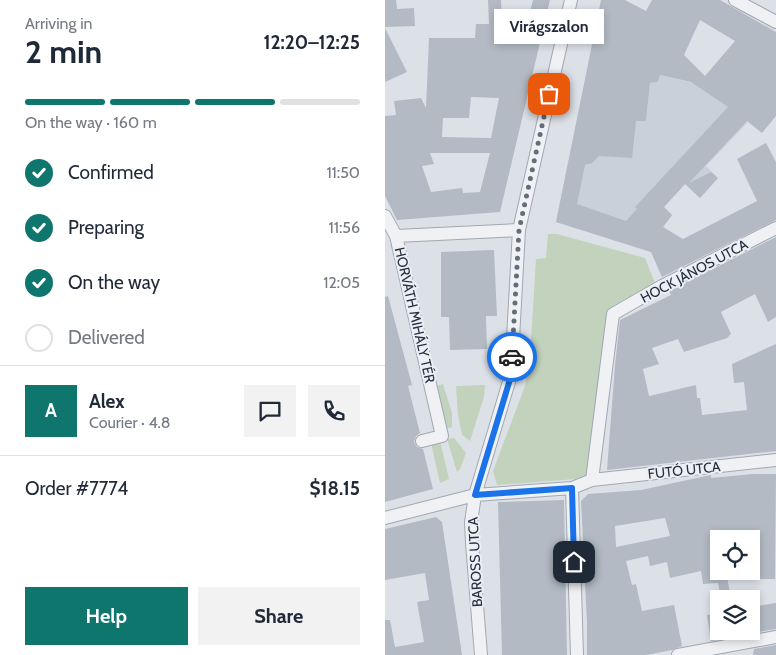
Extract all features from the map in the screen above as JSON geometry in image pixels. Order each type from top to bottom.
[{"type":"street","name":"BAROSS UTCA","points":[[481,655],[471,522],[475,495],[511,376],[519,230],[571,0]]},
{"type":"street","points":[[735,0],[776,22]]},
{"type":"street","name":"HORVÁTH MIHÁLY TÉR","points":[[422,442],[442,436],[424,354],[389,227],[519,230]]},
{"type":"street","name":"HOCK JÁNOS UTCA","points":[[592,480],[613,314],[776,228]]},
{"type":"street","name":"FUTÓ UTCA","points":[[592,480],[776,460]]},
{"type":"street","points":[[385,518],[475,495],[572,488],[592,480]]},
{"type":"street","points":[[572,488],[577,655]]},
{"type":"street","points":[[678,655],[776,637]]},
{"type":"shaded area","points":[[660,75],[698,84],[748,122],[706,166],[718,178],[700,198],[685,184],[664,207],[672,215],[663,227],[669,231],[651,252],[556,222],[577,119],[646,121],[650,83],[658,82]]},
{"type":"green space","points":[[548,234],[557,234],[645,258],[655,283],[614,305],[610,310],[590,476],[576,479],[497,485],[493,471],[525,386],[530,357],[536,259],[546,258]]},
{"type":"green space","points":[[443,384],[452,413],[452,427],[445,429],[434,387]]},
{"type":"green space","points":[[485,385],[484,397],[470,441],[462,435],[458,415],[456,386]]},
{"type":"green space","points":[[454,438],[466,453],[457,472],[447,439]]},
{"type":"green space","points":[[440,441],[449,479],[440,483],[431,443]]},
{"type":"building","points":[[385,0],[396,0],[397,9],[414,8],[415,26],[385,27]]},
{"type":"building","points":[[488,0],[501,0],[502,24],[527,24],[533,0],[550,0],[500,212],[397,220],[385,196],[385,116],[396,115],[394,101],[421,98],[426,108],[429,38],[475,38],[476,24],[489,24]],"holes":[[[471,97],[499,98],[491,138],[442,137],[443,118],[469,118]],[[430,153],[490,153],[480,192],[463,193],[462,188],[431,192],[422,166],[434,164]]]},
{"type":"building","points":[[601,0],[625,0],[646,11],[652,0],[720,0],[776,32],[776,116],[762,133],[747,121],[689,183],[711,172],[718,178],[700,198],[685,184],[664,207],[672,215],[663,227],[683,239],[757,201],[737,159],[766,143],[776,162],[776,220],[662,277],[651,252],[556,222]],"holes":[[[700,20],[735,41],[705,76],[684,55]],[[660,75],[691,82],[728,107],[635,207],[637,209],[626,221],[577,204],[585,165],[592,163],[599,156],[632,158],[636,121],[646,121],[650,83],[658,82]]]},
{"type":"building","points":[[385,28],[407,72],[385,82]]},
{"type":"building","points":[[776,237],[776,317],[768,322],[755,294],[721,312],[731,334],[727,338],[684,352],[678,339],[652,348],[659,364],[643,369],[649,396],[696,385],[697,398],[700,398],[702,415],[747,410],[744,382],[734,383],[732,364],[776,344],[776,451],[607,470],[620,320],[671,295],[669,291]]},
{"type":"building","points":[[494,250],[497,316],[486,316],[487,349],[450,350],[449,317],[441,317],[441,252]]},
{"type":"building","points":[[388,296],[412,385],[408,386],[420,433],[416,436],[414,442],[417,447],[423,449],[433,489],[385,502],[385,297]]},
{"type":"building","points":[[776,474],[775,579],[760,579],[760,530],[710,530],[710,580],[728,580],[729,590],[719,590],[718,583],[703,584],[701,571],[670,578],[667,562],[650,566],[648,556],[626,561],[632,585],[636,584],[642,611],[674,605],[682,646],[646,655],[587,655],[581,501],[588,494],[641,490],[711,475],[711,478]],"holes":[[[665,518],[670,536],[616,547],[615,526]]]},
{"type":"building","points":[[564,500],[567,655],[502,655],[498,502]]},
{"type":"building","points":[[436,517],[442,522],[462,655],[385,655],[385,620],[390,620],[395,647],[424,642],[417,602],[429,600],[425,573],[385,580],[385,529]]},
{"type":"building","points":[[776,603],[776,629],[760,632],[760,606]]},
{"type":"building","points":[[710,614],[710,634],[707,615]]},
{"type":"building","points":[[776,645],[776,655],[753,655],[754,649]]},
{"type":"way so far","points":[[512,357],[519,230],[549,94]]},
{"type":"place","name":"Virágszalon","points":[[549,94]]},
{"type":"route","points":[[512,357],[511,376],[475,495],[572,488],[574,562]]}]
